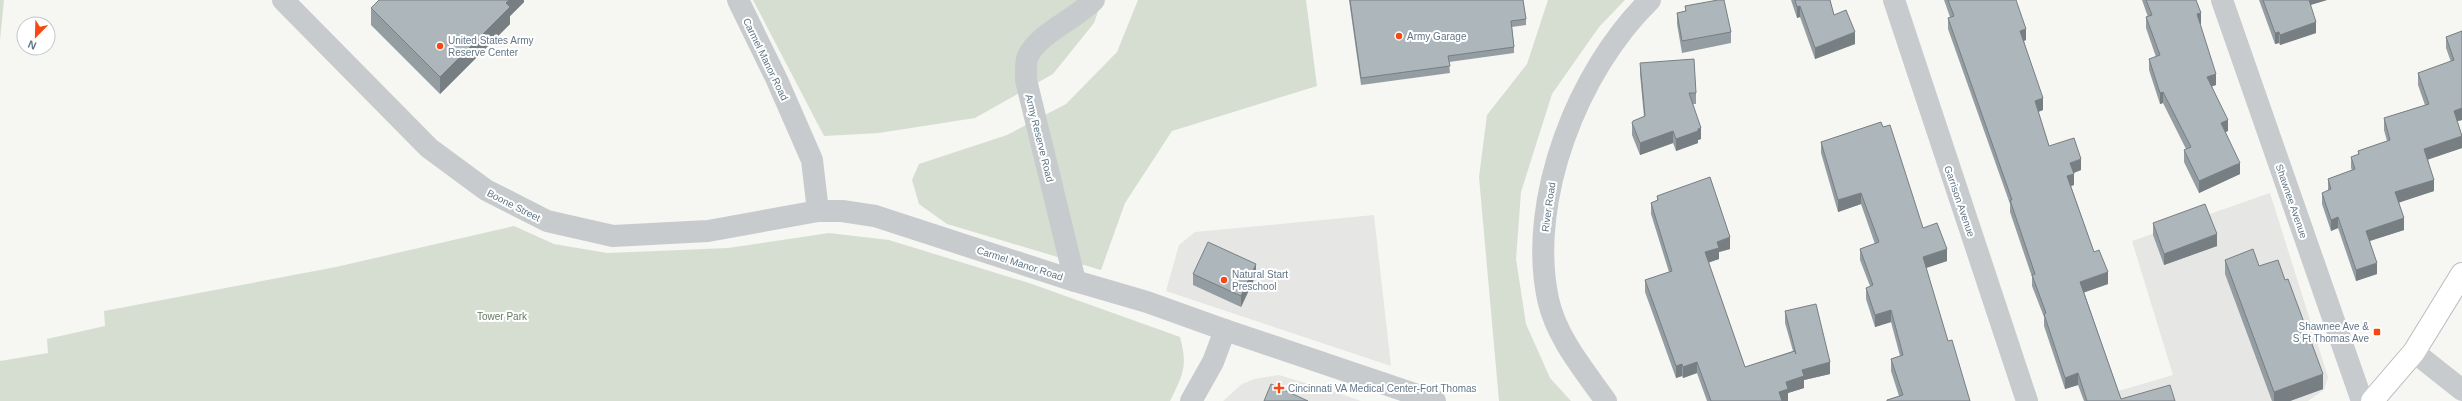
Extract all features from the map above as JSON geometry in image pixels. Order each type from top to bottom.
[{"type":"main road","points":[[2372,401],[2414,352],[2462,274]]},
{"type":"street","name":"Boone Street","points":[[283,0],[429,148],[486,190],[547,221],[613,236],[708,231],[818,211]]},
{"type":"street","name":"Carmel Manor Road","points":[[738,0],[777,80],[812,160],[818,211],[842,211],[875,216],[1075,281],[1147,302],[1435,401]]},
{"type":"street","name":"Army Reserve Road","points":[[1075,281],[1026,80],[1028,56],[1048,33],[1084,11],[1094,0]]},
{"type":"street","name":"River Road","points":[[1606,401],[1560,334],[1548,300],[1542,251],[1546,214],[1549,189],[1561,144],[1581,98],[1605,56],[1650,0]]},
{"type":"street","name":"Garrison Avenue","points":[[1894,0],[2028,401]]},
{"type":"street","name":"Shawnee Avenue","points":[[2222,0],[2362,401]]},
{"type":"street","points":[[1191,401],[1213,362],[1225,330]]},
{"type":"street","points":[[2414,352],[2462,390]]},
{"type":"shaded area","points":[[2270,193],[2328,377],[2324,390],[2308,401],[2084,401],[2173,375],[2132,241]]},
{"type":"shaded area","points":[[1374,215],[1391,366],[1166,291],[1179,245],[1195,232]]},
{"type":"shaded area","name":"Cincinnati VA Medical Center-Fort Thomas","points":[[1279,375],[1361,401],[1223,401],[1242,384],[1254,379]]},
{"type":"green space","points":[[0,0],[4,0],[0,40]]},
{"type":"green space","points":[[753,0],[1102,0],[1094,23],[1053,74],[975,118],[879,133],[824,136]]},
{"type":"green space","points":[[1138,0],[1306,0],[1317,86],[1172,131],[1125,203],[1101,270],[947,224],[919,204],[912,180],[919,164],[1007,135],[1066,104],[1117,52]]},
{"type":"green space","points":[[1548,0],[1625,0],[1599,27],[1552,94],[1521,192],[1516,259],[1526,324],[1550,378],[1571,401],[1499,401],[1479,177],[1487,115],[1527,64]]},
{"type":"green space","name":"Tower Park","points":[[514,226],[554,244],[607,253],[728,248],[829,233],[889,240],[1032,284],[1180,337],[1184,356],[1183,370],[1170,401],[0,401],[0,361],[48,353],[47,339],[105,326],[104,311],[336,267]]},
{"type":"building","name":"United States Army Reserve Center","points":[[379,0],[509,0],[506,3],[510,7],[440,77],[371,8]]},
{"type":"building","name":"Army Garage","points":[[1350,0],[1523,0],[1526,19],[1511,21],[1514,47],[1448,56],[1450,66],[1361,78]]},
{"type":"building","points":[[1724,0],[1731,32],[1682,41],[1677,13],[1686,11],[1685,6]]},
{"type":"building","points":[[1795,0],[1830,0],[1834,15],[1846,10],[1855,32],[1815,48],[1800,6],[1797,7]]},
{"type":"building","points":[[1948,0],[2016,0],[2026,29],[2020,31],[2043,98],[2035,101],[2049,146],[2074,138],[2081,159],[2070,163],[2074,174],[2067,176],[2094,252],[2099,250],[2108,272],[2080,282],[2121,399],[2170,385],[2175,401],[2087,401],[2078,373],[2065,378],[2044,314],[2046,313],[2032,275],[2035,274],[2010,200],[2012,200],[1948,18],[1954,16]]},
{"type":"building","points":[[2146,0],[2196,0],[2201,13],[2197,14],[2216,74],[2207,77],[2228,120],[2221,123],[2240,163],[2199,181],[2184,150],[2191,147],[2163,92],[2160,93],[2149,59],[2160,55],[2146,17],[2152,15]]},
{"type":"building","points":[[2263,0],[2309,0],[2316,22],[2280,35],[2279,32],[2275,33]]},
{"type":"building","points":[[2462,31],[2462,108],[2454,111],[2462,136],[2424,149],[2434,180],[2395,192],[2404,218],[2366,231],[2377,263],[2356,270],[2338,217],[2331,220],[2322,193],[2331,189],[2328,179],[2355,169],[2351,157],[2359,154],[2358,151],[2390,140],[2384,118],[2429,104],[2418,73],[2454,60],[2446,37]]},
{"type":"building","points":[[1694,59],[1696,93],[1689,93],[1701,128],[1698,129],[1698,131],[1676,139],[1673,131],[1640,143],[1632,123],[1633,121],[1645,116],[1640,63]]},
{"type":"building","points":[[1881,122],[1883,127],[1890,125],[1923,228],[1937,223],[1947,249],[1923,257],[1948,341],[1952,340],[1970,401],[1887,401],[1903,395],[1891,359],[1903,355],[1891,310],[1875,315],[1866,288],[1873,285],[1860,249],[1879,242],[1861,193],[1838,200],[1821,142]]},
{"type":"building","points":[[1710,177],[1730,237],[1717,242],[1719,248],[1705,252],[1745,367],[1795,351],[1796,354],[1785,311],[1816,304],[1830,362],[1802,370],[1804,376],[1786,382],[1788,389],[1779,392],[1782,401],[1711,401],[1697,362],[1683,367],[1682,364],[1676,366],[1645,280],[1672,271],[1651,203],[1658,200],[1657,196]]},
{"type":"building","points":[[2205,204],[2217,234],[2164,254],[2153,223]]},
{"type":"building","name":"Natural Start Preschool","points":[[1208,242],[1256,264],[1241,296],[1193,274]]},
{"type":"building","points":[[2253,249],[2259,266],[2278,260],[2285,280],[2288,279],[2323,374],[2274,392],[2225,260]]},
{"type":"building","points":[[1271,384],[1308,401],[1264,401]]},
{"type":"place","name":"Army Garage","points":[[1399,36]]},
{"type":"place","name":"United States Army Reserve Center","points":[[440,46]]},
{"type":"place","name":"Natural Start Preschool","points":[[1224,280]]},
{"type":"place","name":"Shawnee Ave & S Ft Thomas Ave","points":[[2377,332]]},
{"type":"place","name":"Cincinnati VA Medical Center-Fort Thomas","points":[[1279,388]]}]
